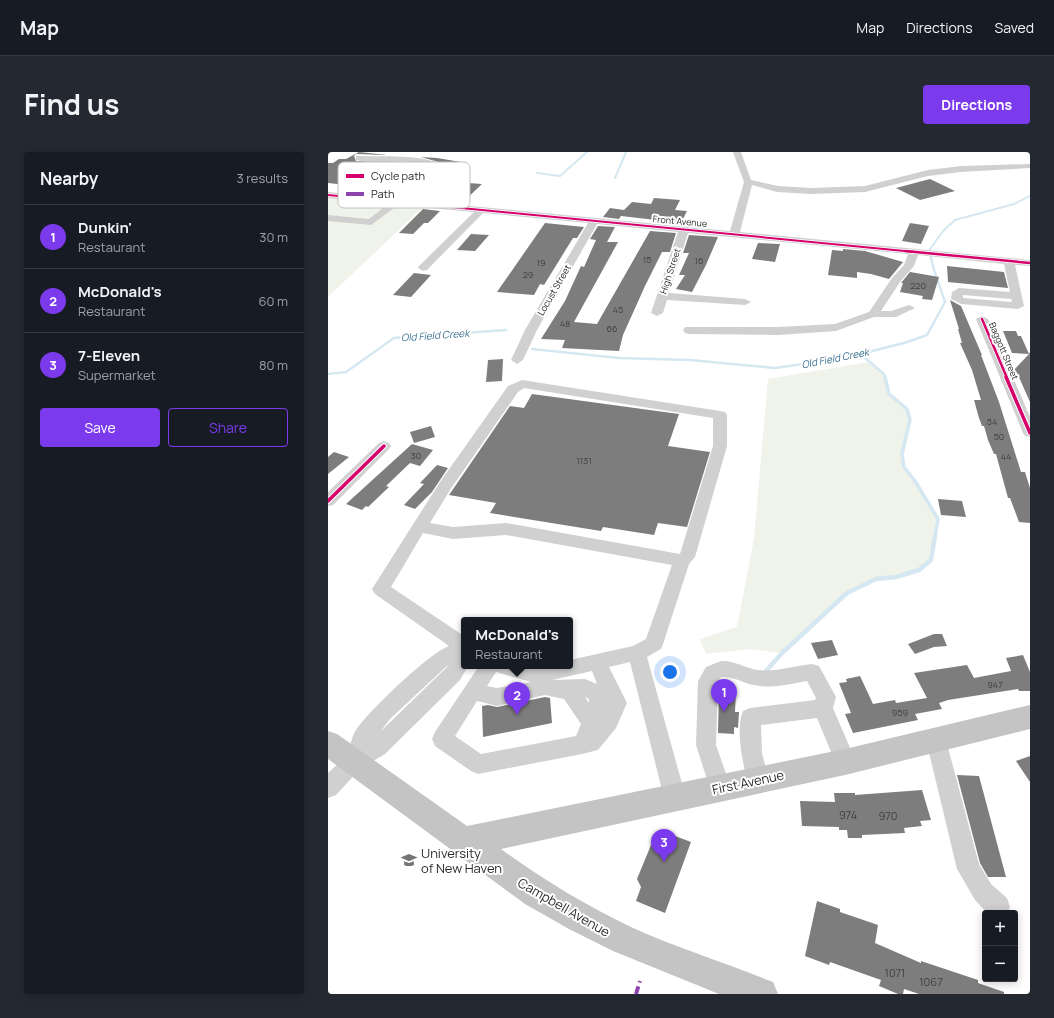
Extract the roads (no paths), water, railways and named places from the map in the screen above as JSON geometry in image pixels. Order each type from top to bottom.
[{"type":"main road","name":"First Avenue","points":[[464,841],[845,762],[1030,717]]},
{"type":"main road","name":"Campbell Avenue","points":[[328,743],[523,884],[580,918],[656,954],[759,994]]},
{"type":"street","points":[[734,234],[747,185],[737,152]]},
{"type":"street","points":[[360,158],[414,162]]},
{"type":"street","points":[[747,185],[758,183],[777,189],[812,191],[865,189],[928,173],[961,169],[1030,166]]},
{"type":"street","name":"Front Avenue","points":[[328,195],[338,196]]},
{"type":"street","points":[[328,218],[371,222],[388,208]]},
{"type":"street","name":"Front Avenue","points":[[470,208],[1030,263]]},
{"type":"street","points":[[423,268],[482,209]]},
{"type":"street","points":[[367,211],[383,212]]},
{"type":"street","name":"Locust Street","points":[[517,360],[531,330],[595,220]]},
{"type":"street","name":"High Street","points":[[657,313],[684,229]]},
{"type":"street","points":[[873,314],[896,280],[920,253]]},
{"type":"street","points":[[1009,262],[1017,296],[1018,305],[957,300],[956,292],[961,291],[1017,296]]},
{"type":"street","points":[[662,296],[745,302]]},
{"type":"street","points":[[689,330],[778,331],[836,327],[873,314],[892,315],[909,308]]},
{"type":"street","name":"Baggott Street","points":[[982,319],[1030,433]]},
{"type":"street","points":[[461,645],[380,589],[445,486],[513,389],[522,384],[720,415],[720,446],[709,487],[687,557],[682,561],[654,644],[637,653],[573,667]]},
{"type":"street","points":[[328,500],[384,446]]},
{"type":"street","points":[[419,527],[453,533],[506,529],[682,561]]},
{"type":"street","points":[[354,761],[363,737],[383,713],[437,663],[448,654],[461,648]]},
{"type":"street","points":[[637,653],[675,798]]},
{"type":"street","points":[[328,788],[354,761],[378,747],[453,674],[461,662]]},
{"type":"street","points":[[487,669],[442,739],[478,764],[591,743],[609,722],[617,703],[607,685],[598,662]]},
{"type":"street","points":[[514,669],[537,675],[565,669]]},
{"type":"street","points":[[720,788],[706,745],[708,681],[712,673],[719,669],[728,669],[763,678],[812,672],[826,698],[823,708],[845,762]]},
{"type":"street","points":[[435,692],[451,689],[468,698],[497,697],[545,687],[570,691],[592,723],[582,745]]},
{"type":"street","points":[[758,780],[752,753],[750,717],[823,708]]},
{"type":"street","points":[[936,740],[969,869],[983,892],[998,907]]},
{"type":"waterway","points":[[537,173],[560,176],[587,152]]},
{"type":"waterway","points":[[615,178],[626,152]]},
{"type":"waterway","name":"Old Field Creek","points":[[930,251],[943,231],[955,220],[1014,204],[1030,196]]},
{"type":"waterway","name":"Old Field Creek","points":[[860,354],[904,343],[927,335],[945,302],[934,270],[930,251]]},
{"type":"waterway","name":"Old Field Creek","points":[[328,374],[346,372],[394,338],[506,330]]},
{"type":"waterway","name":"Old Field Creek","points":[[532,349],[619,358],[690,360],[775,368],[844,358],[860,354]]},
{"type":"waterway","points":[[860,354],[884,374],[885,378]]},
{"type":"waterway","points":[[885,377],[889,394],[907,409],[910,420],[902,454],[904,467],[915,481],[938,519],[935,537]]},
{"type":"waterway","points":[[766,671],[782,653],[847,593],[876,579],[896,577],[919,570],[931,560],[935,536]]},
{"type":"place","name":"Dunkin'","points":[[724,712]]},
{"type":"place","name":"McDonald's","points":[[517,715]]},
{"type":"place","name":"University of New Haven","points":[[409,860]]},
{"type":"place","name":"7-Eleven","points":[[664,862]]}]
